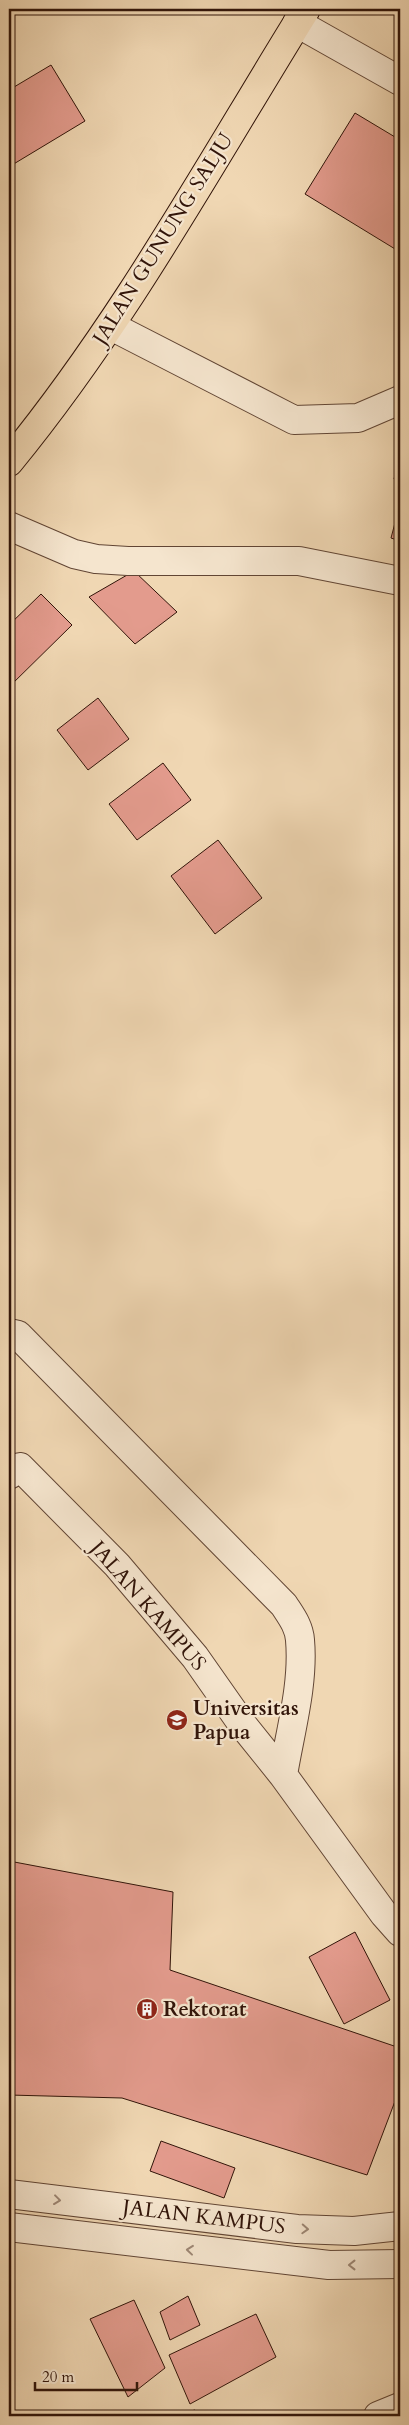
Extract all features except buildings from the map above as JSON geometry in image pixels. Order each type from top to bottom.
[{"type":"main road","name":"JALAN GUNUNG SALJU","points":[[9,462],[51,411],[111,326],[301,16]]},
{"type":"street","points":[[301,16],[400,81]]},
{"type":"street","points":[[111,326],[294,420],[358,418],[400,400]]},
{"type":"street","points":[[9,526],[74,554],[96,559],[128,561],[299,560],[400,581]]},
{"type":"street","points":[[9,1333],[18,1335],[284,1605],[296,1622],[300,1639],[298,1683],[282,1775]]},
{"type":"street","name":"JALAN KAMPUS","points":[[12,1465],[117,1565],[195,1657],[242,1724],[282,1775],[384,1914],[400,1932]]},
{"type":"street","name":"JALAN KAMPUS","points":[[9,2194],[256,2224],[354,2232],[400,2226]]},
{"type":"street","points":[[124,2242],[129,2208]]},
{"type":"street","points":[[254,2257],[256,2224]]},
{"type":"street","name":"JALAN KAMPUS","points":[[9,2227],[328,2265],[400,2264]]},
{"type":"street","points":[[378,2416],[400,2407]]},
{"type":"place","name":"Universitas Papua","points":[[177,1720]]},
{"type":"place","name":"Rektorat","points":[[147,2009]]}]
